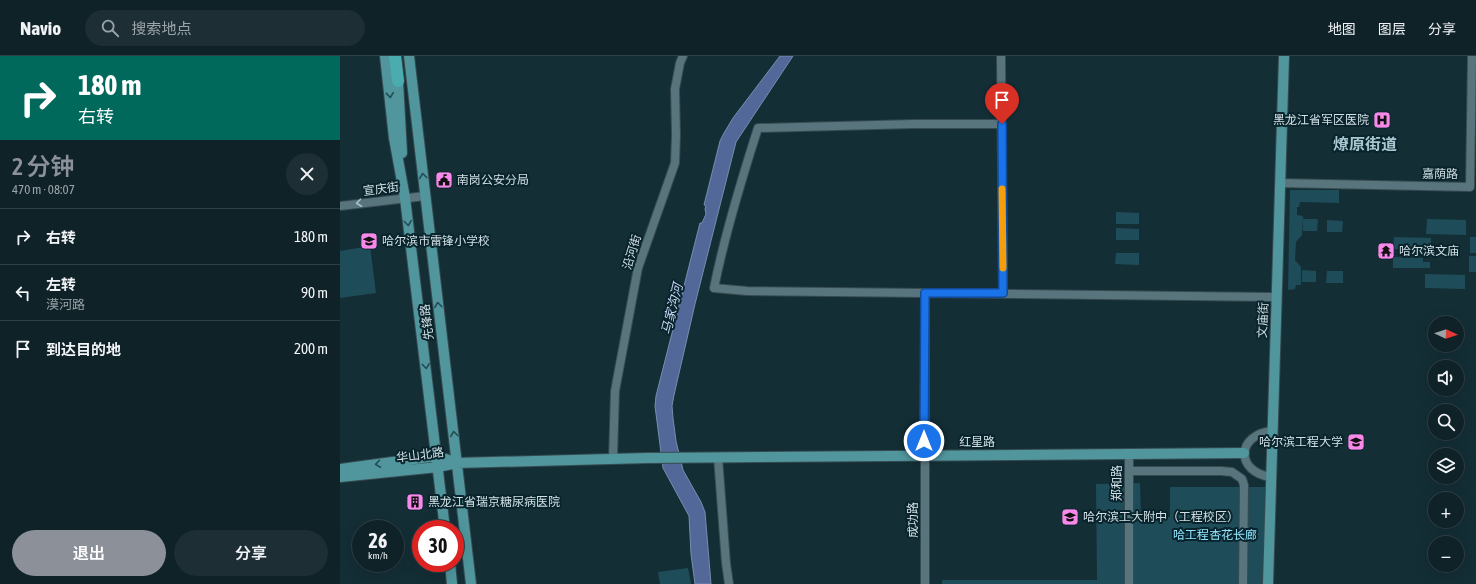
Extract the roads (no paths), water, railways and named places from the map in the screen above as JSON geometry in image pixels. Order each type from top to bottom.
[{"type":"highway","points":[[395,56],[398,81]]},
{"type":"main road","name":"先锋路","points":[[385,56],[394,138],[405,198],[445,520]]},
{"type":"main road","name":"先锋路","points":[[409,56],[471,584]]},
{"type":"main road","name":"文庙街","points":[[1268,584],[1284,56]]},
{"type":"main road","points":[[398,81],[405,198]]},
{"type":"main road","name":"红星路","points":[[457,463],[687,457],[1244,453]]},
{"type":"main road","name":"华山北路","points":[[340,469],[436,456],[457,463]]},
{"type":"main road","name":"华山北路","points":[[340,477],[438,467],[457,463]]},
{"type":"main road","points":[[451,572],[452,584]]},
{"type":"street","name":"沿河街","points":[[613,458],[615,391],[638,268],[675,163],[675,89],[680,63],[683,56]]},
{"type":"street","points":[[1002,56],[1003,293]]},
{"type":"street","name":"嘉荫路","points":[[1280,183],[1470,187],[1472,56]]},
{"type":"street","points":[[1002,124],[914,124],[758,128],[743,172],[721,250],[714,288],[747,291],[1277,297]]},
{"type":"street","name":"宣庆街","points":[[340,206],[425,196]]},
{"type":"street","name":"成功路","points":[[925,293],[925,584]]},
{"type":"street","points":[[1271,478],[1256,474],[1248,466],[1244,453],[1247,444],[1254,436],[1264,432],[1273,431]]},
{"type":"street","name":"郑和路","points":[[1129,454],[1129,584]]},
{"type":"street","points":[[718,457],[729,584]]},
{"type":"street","points":[[1129,471],[1221,470],[1232,472],[1242,479],[1244,485],[1243,584]]},
{"type":"water","points":[[780,56],[793,56],[736,142],[695,304],[672,406],[676,441],[683,470],[705,512],[711,584],[695,584],[691,554],[689,516],[663,468],[655,406],[656,396],[700,223],[702,223],[706,214],[706,206],[704,205],[720,141],[733,118]]},
{"type":"place","name":"黑龙江省军区医院","points":[[1382,120]]},
{"type":"place","name":"南岗公安分局","points":[[444,180]]},
{"type":"place","name":"哈尔滨市雷锋小学校","points":[[369,241]]},
{"type":"place","name":"哈尔滨文庙","points":[[1386,251]]},
{"type":"place","name":"哈尔滨工程大学","points":[[1356,442]]},
{"type":"place","name":"黑龙江省瑞京糖尿病医院","points":[[415,502]]},
{"type":"place","name":"哈尔滨工大附中（工程校区）","points":[[1070,517]]},
{"type":"district","name":"燎原街道","points":[[1365,144]]},
{"type":"water label","name":"马家沟河","points":[[672,309]]},
{"type":"park label","name":"哈工程杏花长廊","points":[[1215,535]]}]
